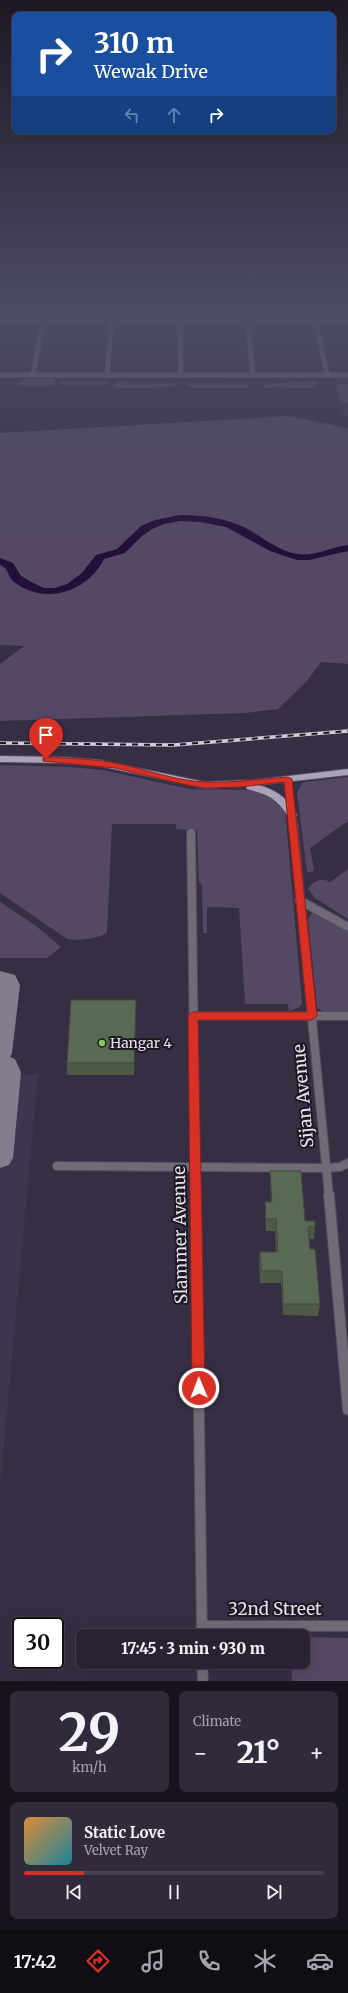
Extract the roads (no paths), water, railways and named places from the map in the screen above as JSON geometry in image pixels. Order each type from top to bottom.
[{"type":"main road","points":[[0,758],[93,762],[134,769],[187,783],[205,785],[228,785],[348,772]]},
{"type":"main road","points":[[228,785],[265,789],[276,794],[283,800],[292,815]]},
{"type":"street","name":"Sijan Avenue","points":[[288,779],[299,900],[312,1016],[348,1410]]},
{"type":"street","name":"Slammer Avenue","points":[[190,833],[202,1629]]},
{"type":"street","points":[[299,900],[348,927]]},
{"type":"street","points":[[193,1016],[348,1016]]},
{"type":"street","points":[[57,1166],[325,1168],[340,1167],[348,1163]]},
{"type":"street","name":"32nd Street","points":[[260,1629],[348,1626]]},
{"type":"street","points":[[202,1669],[203,1681]]},
{"type":"waterway","points":[[0,561],[9,565],[13,569],[16,578],[27,585],[35,589],[55,592],[63,590],[79,581],[92,570],[100,557],[121,551],[138,533],[144,529],[159,522],[180,518],[200,518],[220,522],[244,532],[274,549],[297,557],[303,558],[316,556],[335,550],[348,548]]},
{"type":"railway","points":[[0,743],[174,745],[348,731]]},
{"type":"place","name":"Hangar 4","points":[[102,1043]]}]
